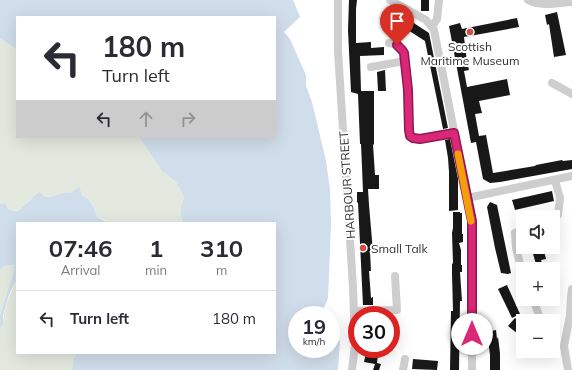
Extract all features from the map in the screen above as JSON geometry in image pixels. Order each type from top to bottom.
[{"type":"street","name":"HARBOUR STREET","points":[[338,0],[338,51],[354,306]]},
{"type":"street","points":[[390,0],[426,20],[434,30],[472,221],[472,370]]},
{"type":"street","points":[[432,27],[437,19],[439,0]]},
{"type":"street","points":[[528,0],[545,4],[572,2]]},
{"type":"street","points":[[389,43],[397,45],[404,53],[408,90],[410,136],[420,139],[454,133]]},
{"type":"street","points":[[371,67],[405,61]]},
{"type":"street","points":[[552,83],[572,94]]},
{"type":"street","points":[[467,198],[572,176]]},
{"type":"street","points":[[556,180],[560,198],[559,210]]},
{"type":"street","points":[[516,233],[516,248]]},
{"type":"street","points":[[395,276],[397,306]]},
{"type":"street","points":[[568,370],[564,346],[570,315],[570,297],[572,289]]},
{"type":"street","points":[[570,315],[572,325]]},
{"type":"street","name":"HARBOUR STREET","points":[[352,370],[353,358]]},
{"type":"street","points":[[403,370],[406,359]]},
{"type":"shaded area","points":[[0,38],[16,49],[16,138],[140,138],[162,171],[176,182],[184,198],[180,210],[183,222],[105,222],[105,220],[97,217],[94,207],[89,200],[82,195],[71,193],[32,198],[18,211],[9,210],[5,203],[0,204]]},
{"type":"shaded area","points":[[14,265],[13,274],[0,315],[0,271],[4,266]]},
{"type":"shaded area","points":[[16,282],[16,354],[76,354],[73,359],[72,370],[0,370],[0,328],[3,325],[11,292]]},
{"type":"water","points":[[0,0],[293,0],[300,17],[284,32],[290,39],[306,75],[306,86],[312,102],[326,161],[330,189],[331,224],[328,298],[325,306],[288,306],[288,358],[339,358],[338,370],[72,370],[73,359],[76,354],[276,354],[276,222],[183,222],[180,210],[184,198],[176,182],[162,171],[140,138],[276,138],[276,16],[16,16],[16,49],[0,38]]},
{"type":"water","points":[[79,187],[82,195],[89,200],[94,207],[97,217],[105,222],[16,222],[16,282],[8,298],[3,316],[3,325],[0,328],[0,315],[13,274],[14,265],[4,266],[0,271],[0,204],[5,203],[9,210],[18,211],[39,192],[45,197],[63,193],[71,193]]},
{"type":"building","points":[[349,0],[357,0],[356,43],[371,42],[371,48],[384,47],[384,55],[360,56],[361,91],[374,91],[374,145],[373,144],[375,175],[379,175],[379,189],[368,189],[373,252],[370,252],[371,271],[369,271],[373,305],[363,305],[358,202],[357,203],[357,192],[363,192],[361,144],[358,94],[351,92],[348,30]]},
{"type":"building","points":[[421,0],[429,0],[429,11],[421,11]]},
{"type":"building","points":[[391,8],[429,33],[448,128],[443,129],[425,41],[386,16]]},
{"type":"building","points":[[557,12],[566,55],[554,57],[549,24],[547,25],[545,15]]},
{"type":"building","points":[[517,18],[519,27],[464,37],[469,70],[464,71],[467,87],[507,79],[510,95],[479,101],[482,113],[475,114],[479,136],[486,135],[493,173],[562,160],[572,160],[572,169],[490,183],[483,179],[476,142],[471,143],[449,26],[460,23],[462,29]]},
{"type":"building","points":[[385,70],[386,91],[378,91],[377,72]]},
{"type":"building","points":[[450,139],[458,179],[458,210],[449,211],[449,172],[445,140]]},
{"type":"building","points":[[552,191],[554,201],[515,210],[512,200]]},
{"type":"building","points":[[490,202],[497,205],[511,273],[508,274],[501,273],[487,207]]},
{"type":"building","points":[[453,212],[462,213],[463,234],[463,242],[459,243],[462,265],[462,272],[460,272],[462,301],[460,301],[459,370],[450,370],[451,311],[453,311]]},
{"type":"building","points":[[533,254],[545,254],[546,259],[541,260],[542,262],[535,262]]},
{"type":"building","points":[[507,285],[520,314],[516,314],[516,316],[512,318],[498,289]]},
{"type":"building","points":[[515,318],[516,319],[516,332],[508,326]]},
{"type":"building","points":[[496,330],[500,353],[500,370],[490,370],[487,332]]},
{"type":"building","points":[[365,358],[378,358],[377,363],[381,364],[379,370],[373,370],[375,364],[364,362]]},
{"type":"building","points":[[413,359],[438,361],[437,370],[412,369]]},
{"type":"slow traffic","points":[[458,154],[471,221]]},
{"type":"place","name":"Scottish Maritime Museum","points":[[470,32]]},
{"type":"place","name":"Small Talk","points":[[363,248]]},
{"type":"route","points":[[397,45],[404,53],[408,90],[410,136],[420,139],[454,133],[472,221],[472,334]]}]
